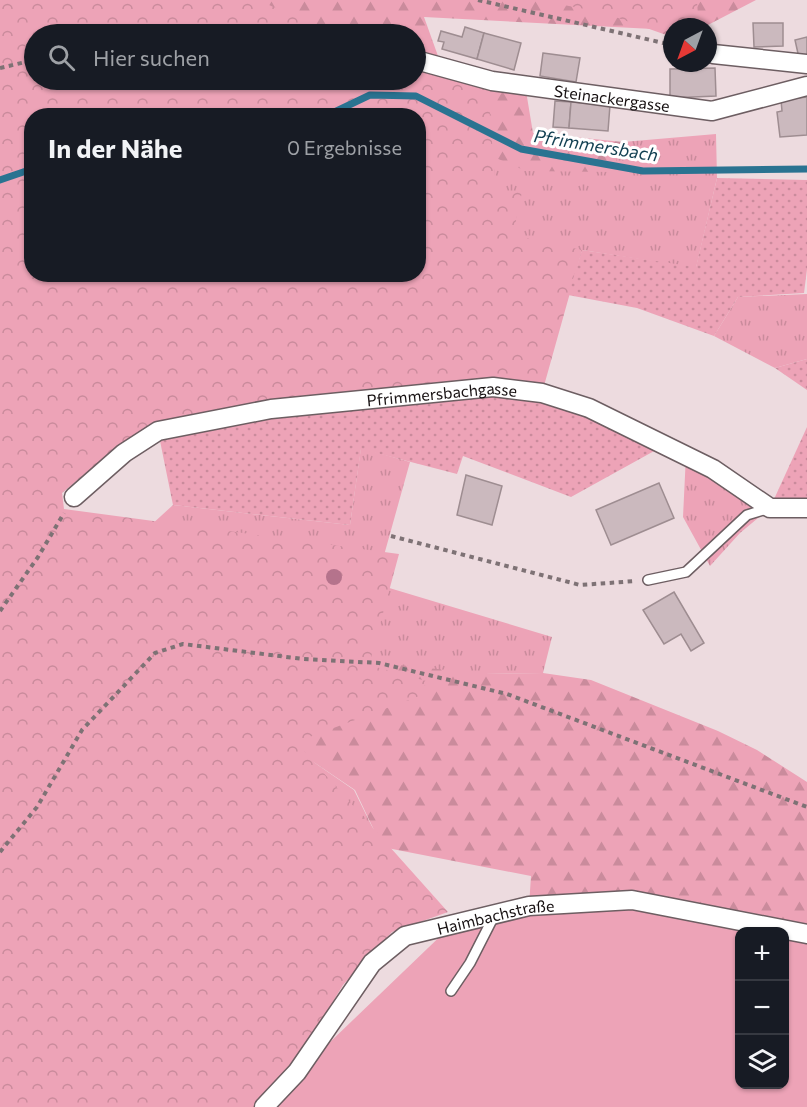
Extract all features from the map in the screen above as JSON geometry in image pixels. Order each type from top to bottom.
[{"type":"street","points":[[717,54],[807,64]]},
{"type":"street","name":"Steinackergasse","points":[[426,63],[492,81],[712,111],[807,86]]},
{"type":"street","name":"Pfrimmersbachgasse","points":[[74,497],[116,459],[158,431],[271,409],[493,387],[542,393],[590,408],[712,469],[770,507]]},
{"type":"street","points":[[770,507],[807,508]]},
{"type":"street","name":"Haimbachstraße","points":[[264,1107],[297,1072],[372,963],[405,936],[529,906],[632,900],[807,934]]},
{"type":"lane","points":[[648,580],[686,572],[747,515],[770,507]]},
{"type":"lane","points":[[451,991],[470,963],[495,914]]},
{"type":"path","points":[[478,0],[663,43]]},
{"type":"path","points":[[0,68],[24,62]]},
{"type":"path","points":[[0,611],[38,557],[74,497]]},
{"type":"path","points":[[391,536],[580,585],[648,580]]},
{"type":"path","points":[[0,852],[36,807],[82,730],[155,653],[183,644],[303,659],[379,663],[507,694],[807,807]]},
{"type":"green space","points":[[0,0],[756,0],[717,20],[717,18],[663,18],[663,30],[424,17],[438,56],[526,91],[533,133],[623,142],[612,172],[526,171],[426,128],[426,108],[418,108],[418,90],[426,90],[426,24],[24,24]]},
{"type":"green space","points":[[0,0],[258,0],[311,24],[24,24],[24,90],[426,90],[426,63],[487,81],[496,190],[522,192],[513,235],[582,250],[542,393],[158,431],[98,463],[62,493],[64,509],[399,554],[369,665],[426,681],[422,695],[296,742],[448,912],[392,932],[343,985],[284,1083],[259,1107],[0,1107]]},
{"type":"green space","points":[[537,0],[711,0],[697,2],[698,18],[663,18],[663,34],[601,12]]},
{"type":"green space","points":[[426,127],[611,172],[623,142],[716,134],[717,178],[696,268],[582,250],[568,295],[426,275]]},
{"type":"green space","points":[[717,178],[807,180],[807,269],[804,293],[738,297],[714,336],[637,308],[568,295],[582,250],[696,267]]},
{"type":"green space","points":[[807,294],[807,359],[775,368],[714,336],[738,297]]},
{"type":"green space","points":[[807,359],[807,390],[775,368]]},
{"type":"green space","points":[[542,393],[665,445],[571,497],[463,456],[457,474],[361,449],[350,525],[173,505],[158,431],[271,409]]},
{"type":"green space","points":[[807,427],[807,499],[770,508]]},
{"type":"green space","points":[[361,448],[410,462],[376,584],[552,637],[543,673],[485,674],[312,761],[354,790],[382,847],[353,865],[138,537],[173,505],[350,525]]},
{"type":"green space","points":[[686,455],[770,508],[740,533],[710,566],[683,517]]},
{"type":"green space","points":[[399,665],[485,674],[543,673],[591,680],[718,731],[757,750],[807,782],[807,927],[529,906],[531,876],[382,847],[355,790],[312,761],[255,738],[318,686]]},
{"type":"green space","points":[[632,900],[807,927],[807,1107],[271,1107],[328,1044],[453,924]]},
{"type":"building","points":[[753,23],[783,23],[783,46],[754,47]]},
{"type":"building","points":[[465,27],[484,33],[477,59],[442,49],[444,42],[438,41],[441,31],[462,37]]},
{"type":"building","points":[[484,33],[521,43],[514,70],[477,59]]},
{"type":"building","points":[[807,37],[807,56],[799,58],[795,40]]},
{"type":"building","points":[[543,53],[580,58],[576,82],[540,76]]},
{"type":"building","points":[[670,72],[715,72],[716,96],[670,98]]},
{"type":"building","points":[[807,97],[807,135],[780,137],[777,112],[782,111],[781,100]]},
{"type":"building","points":[[555,101],[571,102],[569,128],[553,127]]},
{"type":"building","points":[[571,102],[610,105],[608,131],[569,128]]},
{"type":"building","points":[[466,475],[502,486],[492,525],[457,515]]},
{"type":"building","points":[[659,483],[674,518],[611,545],[596,510]]},
{"type":"building","points":[[674,592],[704,643],[691,651],[681,634],[664,644],[643,610]]},
{"type":"waterway","name":"Pfrimmersbach","points":[[343,108],[370,95],[416,96],[521,149],[643,171],[807,169]]},
{"type":"waterway","name":"Pfrimmersbach","points":[[0,180],[24,172]]}]
